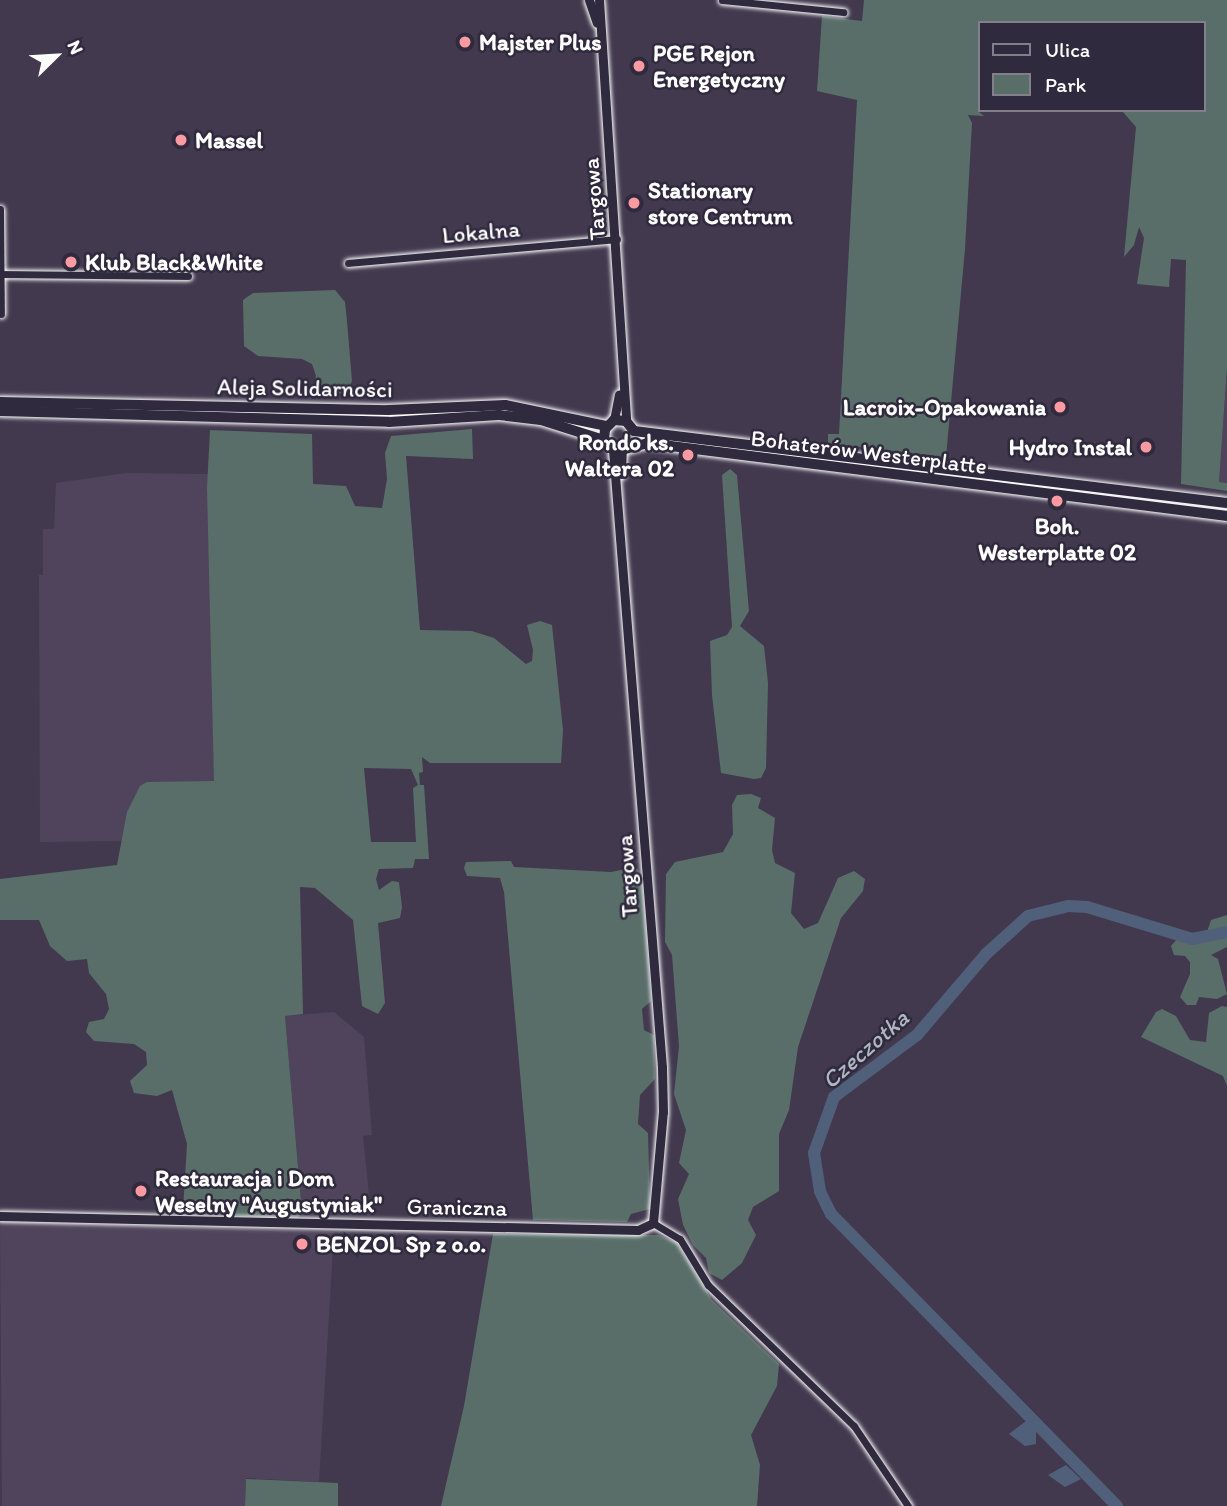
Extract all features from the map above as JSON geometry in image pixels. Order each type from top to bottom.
[{"type":"main road","name":"Aleja Solidarności","points":[[0,402],[388,410],[497,404],[610,423],[626,421]]},
{"type":"main road","name":"Aleja Solidarności","points":[[0,411],[389,422],[499,415],[541,421],[604,440]]},
{"type":"main road","points":[[610,423],[604,440],[622,448],[634,431],[626,421]]},
{"type":"main road","name":"Bohaterów Westerplatte","points":[[634,431],[1227,503]]},
{"type":"main road","name":"Bohaterów Westerplatte","points":[[622,448],[1227,516]]},
{"type":"street","name":"Targowa","points":[[589,0],[600,34]]},
{"type":"street","name":"Targowa","points":[[599,0],[617,239],[626,421]]},
{"type":"street","points":[[722,0],[843,12]]},
{"type":"street","points":[[0,209],[1,314]]},
{"type":"street","name":"Lokalna","points":[[348,263],[617,239]]},
{"type":"street","points":[[1,274],[188,276]]},
{"type":"street","name":"Targowa","points":[[610,423],[624,361]]},
{"type":"street","name":"Targowa","points":[[622,448],[621,532],[662,1067],[654,1220]]},
{"type":"street","name":"Graniczna","points":[[0,1216],[638,1230],[654,1220]]},
{"type":"street","points":[[654,1220],[680,1239],[708,1285],[860,1434],[908,1506]]},
{"type":"shaded area","points":[[1227,368],[1227,483],[1219,482]]},
{"type":"shaded area","points":[[126,473],[210,474],[215,840],[40,842],[39,575],[43,575],[43,529],[54,529],[56,483]]},
{"type":"shaded area","points":[[334,1012],[364,1037],[372,1135],[363,1136],[371,1215],[302,1213],[285,1016]]},
{"type":"shaded area","points":[[0,1221],[334,1232],[319,1482],[246,1478],[245,1506],[2,1506]]},
{"type":"green space","points":[[864,0],[1227,0],[1227,368],[1219,482],[1227,483],[1227,491],[1181,484],[1186,260],[1171,259],[1169,287],[1137,284],[1144,238],[1139,227],[1134,245],[1124,257],[1136,127],[1123,112],[1206,112],[1206,21],[978,21],[978,112],[984,116],[968,115],[972,123],[965,249],[946,457],[828,443],[828,434],[839,434],[857,100],[817,91],[822,16],[862,21]]},
{"type":"green space","points":[[335,290],[345,302],[352,381],[347,393],[311,394],[316,376],[312,364],[302,359],[258,356],[244,346],[243,300],[253,293]]},
{"type":"green space","points":[[472,429],[473,459],[406,456],[420,630],[472,631],[494,638],[526,664],[532,661],[533,650],[527,625],[540,621],[552,625],[563,730],[561,763],[430,763],[422,757],[423,772],[419,773],[420,785],[424,785],[429,859],[415,859],[413,868],[379,869],[376,879],[379,890],[392,881],[399,882],[402,907],[400,918],[378,923],[385,1003],[378,1014],[362,1006],[353,920],[315,888],[300,887],[303,1014],[285,1016],[302,1213],[296,1220],[183,1211],[187,1144],[172,1090],[157,1096],[134,1093],[130,1081],[147,1065],[146,1052],[134,1044],[94,1041],[86,1032],[89,1022],[104,1019],[109,1009],[106,994],[89,973],[87,959],[67,961],[50,946],[39,920],[0,920],[0,879],[117,865],[127,812],[140,786],[147,782],[214,781],[207,488],[210,430],[312,434],[313,484],[346,486],[355,506],[382,508],[387,479],[385,453],[391,436]],"holes":[[[364,768],[411,769],[418,785],[413,788],[416,842],[371,842]]]},
{"type":"green space","points":[[730,469],[737,475],[749,611],[740,626],[764,646],[768,683],[766,768],[761,778],[754,779],[721,773],[712,695],[710,641],[727,635],[732,627],[722,475]]},
{"type":"green space","points":[[751,794],[761,798],[758,808],[775,818],[772,850],[775,863],[795,873],[791,913],[804,929],[818,923],[838,878],[854,871],[865,879],[863,891],[841,918],[798,1047],[789,1110],[779,1134],[779,1191],[753,1207],[748,1220],[756,1235],[742,1263],[722,1280],[709,1273],[706,1258],[693,1245],[683,1225],[678,1199],[689,1174],[679,1163],[686,1130],[674,1094],[679,1046],[672,955],[665,942],[666,874],[675,862],[723,852],[733,834],[732,805],[737,795]]},
{"type":"green space","points":[[511,861],[514,867],[611,872],[636,867],[642,876],[651,1001],[642,1009],[644,1030],[654,1035],[655,1079],[640,1095],[638,1124],[648,1133],[650,1209],[631,1214],[627,1222],[533,1220],[504,892],[500,878],[467,876],[464,868],[466,862]]},
{"type":"green space","points":[[1227,915],[1227,947],[1211,955],[1218,959],[1227,994],[1217,999],[1199,997],[1196,1005],[1187,1005],[1180,997],[1190,974],[1190,962],[1185,956],[1174,955],[1171,946],[1177,939],[1185,943],[1204,941],[1211,920]]},
{"type":"green space","points":[[1222,1006],[1227,1007],[1227,1086],[1223,1076],[1141,1037],[1156,1012],[1162,1009],[1176,1016],[1190,1040],[1206,1042],[1209,1013]]},
{"type":"green space","points":[[493,1234],[658,1235],[676,1242],[712,1300],[779,1364],[777,1386],[751,1435],[760,1465],[757,1506],[441,1506],[464,1406]]},
{"type":"green space","points":[[246,1479],[338,1483],[338,1506],[245,1506]]},
{"type":"water","points":[[1026,1421],[1036,1431],[1036,1444],[1025,1446],[1009,1434]]},
{"type":"water","points":[[1066,1465],[1081,1479],[1065,1487],[1048,1475]]},
{"type":"waterway","name":"Czeczotka","points":[[1117,1506],[831,1214],[820,1191],[814,1153],[834,1097],[917,1035],[986,954],[1028,916],[1068,906],[1087,907],[1192,939],[1227,932]]},
{"type":"place","name":"Majster Plus","points":[[465,42]]},
{"type":"place","name":"PGE Rejon Energetyczny","points":[[639,66]]},
{"type":"place","name":"Massel","points":[[181,140]]},
{"type":"place","name":"Stationary store Centrum","points":[[634,203]]},
{"type":"place","name":"Klub Black&White","points":[[71,262]]},
{"type":"place","name":"Lacroix-Opakowania","points":[[1060,407]]},
{"type":"place","name":"Hydro Instal","points":[[1146,447]]},
{"type":"place","name":"Rondo ks. Waltera 02","points":[[688,455]]},
{"type":"place","name":"Boh. Westerplatte 02","points":[[1057,501]]},
{"type":"place","name":"Restauracja i Dom Weselny \"Augustyniak\"","points":[[141,1191]]},
{"type":"place","name":"BENZOL Sp z o.o.","points":[[302,1244]]}]
